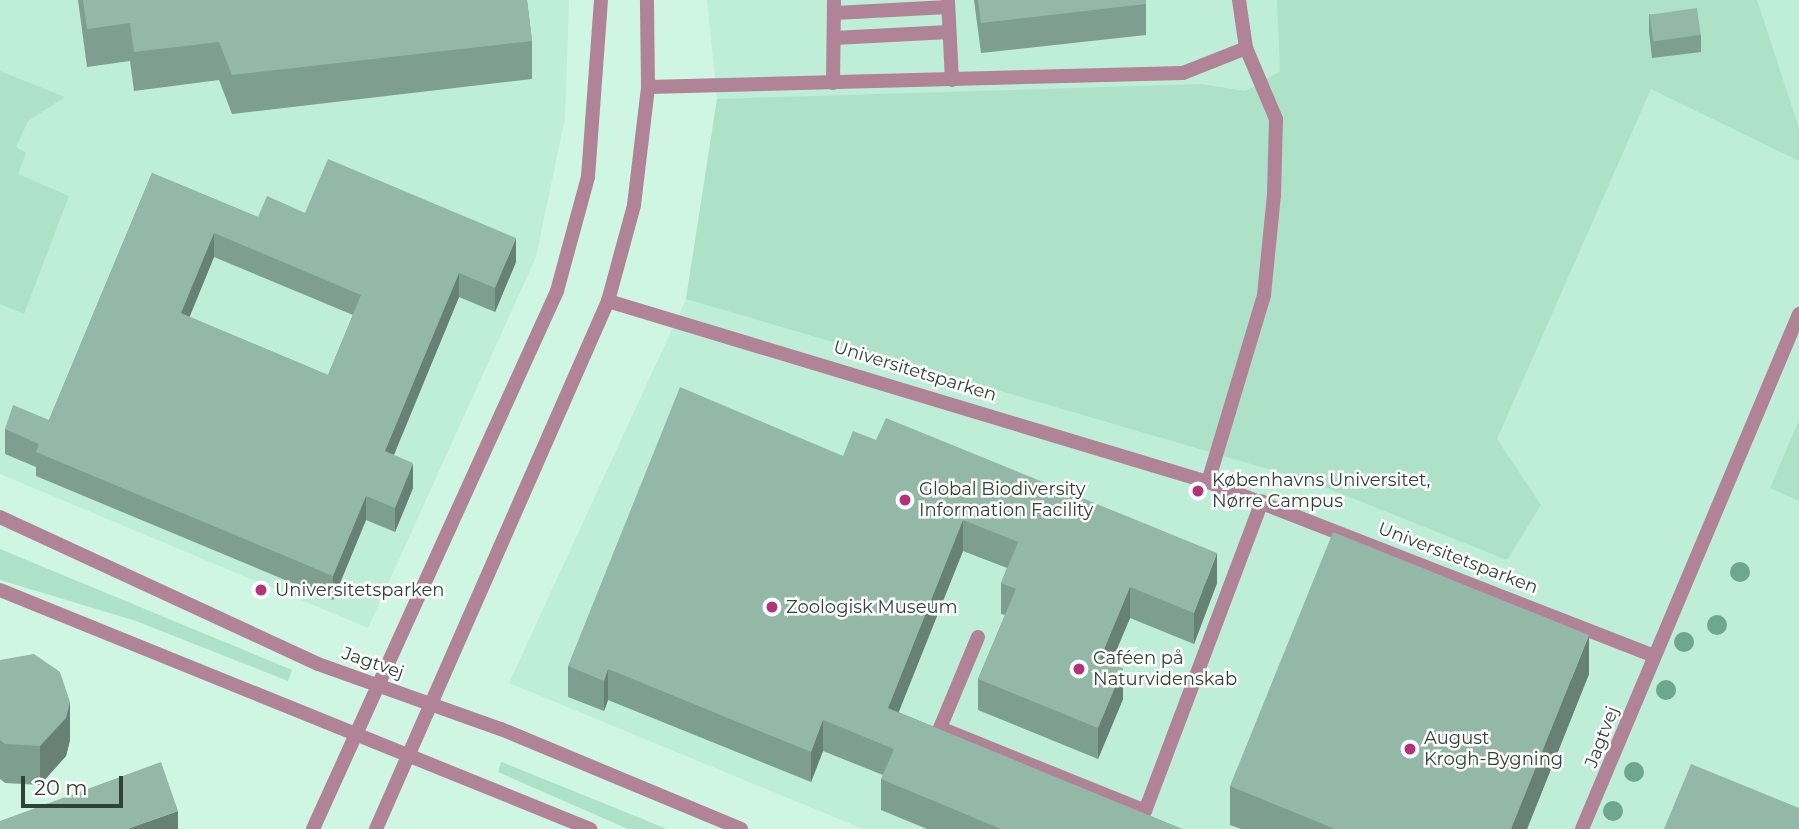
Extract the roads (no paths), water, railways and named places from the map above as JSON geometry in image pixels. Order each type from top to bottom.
[{"type":"street","points":[[313,829],[379,687],[573,241],[598,101],[601,0]]},
{"type":"street","points":[[376,829],[608,301],[634,205],[649,87],[647,0]]},
{"type":"street","points":[[1208,482],[1264,295],[1274,195],[1276,119],[1246,48],[1239,0]]},
{"type":"street","points":[[833,83],[834,6],[948,4],[952,80]]},
{"type":"street","points":[[834,38],[949,32]]},
{"type":"street","points":[[649,87],[1183,73],[1246,48]]},
{"type":"street","name":"Universitetsparken","points":[[608,301],[1208,482],[1654,656]]},
{"type":"street","name":"Jagtvej","points":[[1582,829],[1799,314]]},
{"type":"street","points":[[978,637],[940,729],[1145,811],[1262,501]]},
{"type":"street","name":"Jagtvej","points":[[0,517],[379,687],[432,704],[741,829]]},
{"type":"street","points":[[0,590],[358,732],[590,829]]},
{"type":"place","name":"Københavns Universitet, Nørre Campus","points":[[1198,491]]},
{"type":"place","name":"Global Biodiversity Information Facility","points":[[905,500]]},
{"type":"place","name":"Universitetsparken","points":[[261,590]]},
{"type":"place","name":"Zoologisk Museum","points":[[772,607]]},
{"type":"place","name":"Caféen på Naturvidenskab","points":[[1079,669]]},
{"type":"place","name":"August Krogh-Bygning","points":[[1410,749]]}]
